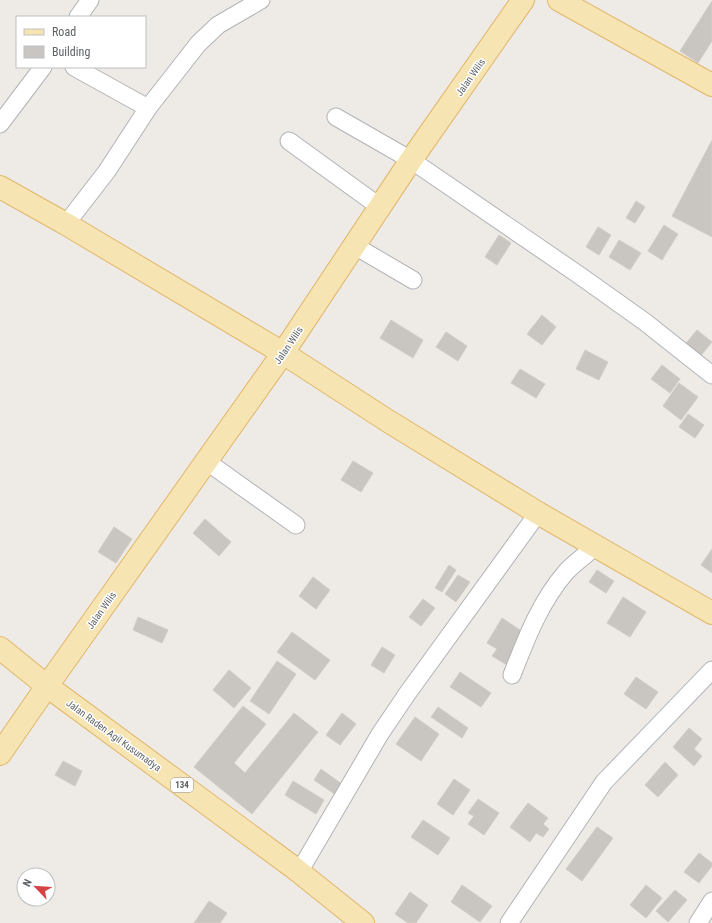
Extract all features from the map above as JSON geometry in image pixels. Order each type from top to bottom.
[{"type":"main road","name":"Jalan Wilis","points":[[0,754],[282,353],[355,246],[411,160],[523,0]]},
{"type":"main road","points":[[559,0],[712,85]]},
{"type":"main road","points":[[0,187],[66,224],[282,353],[388,421],[538,513],[712,613]]},
{"type":"main road","name":"Jalan Raden Agil Kusumadya","points":[[0,648],[47,686],[299,872],[363,923]]},
{"type":"street","points":[[79,16],[90,0]]},
{"type":"street","points":[[66,224],[107,170],[148,108],[198,44],[218,25],[261,0]]},
{"type":"street","points":[[0,124],[42,68]]},
{"type":"street","points":[[76,68],[148,108]]},
{"type":"street","points":[[336,117],[411,160],[639,317],[712,375]]},
{"type":"street","points":[[288,141],[380,207]]},
{"type":"street","points":[[355,246],[413,280]]},
{"type":"street","points":[[206,461],[296,525]]},
{"type":"street","points":[[299,872],[380,734],[407,694],[538,513]]},
{"type":"street","points":[[512,675],[529,629],[541,608],[566,572],[596,546]]},
{"type":"street","points":[[509,923],[604,782],[712,670]]},
{"type":"street","points":[[698,923],[712,901]]},
{"type":"building","points":[[712,1],[712,41],[698,63],[680,51]]},
{"type":"building","points":[[712,140],[712,237],[672,216]]},
{"type":"building","points":[[636,201],[645,207],[635,223],[626,218]]},
{"type":"building","points":[[664,225],[678,234],[662,260],[648,251]]},
{"type":"building","points":[[598,227],[611,235],[599,255],[586,247]]},
{"type":"building","points":[[499,235],[511,243],[497,265],[485,257]]},
{"type":"building","points":[[619,240],[641,253],[630,270],[609,257]]},
{"type":"building","points":[[542,315],[556,327],[542,345],[527,334]]},
{"type":"building","points":[[391,320],[423,340],[413,358],[380,338]]},
{"type":"building","points":[[697,330],[712,342],[698,359],[683,347]]},
{"type":"building","points":[[446,332],[467,346],[458,361],[436,347]]},
{"type":"building","points":[[585,350],[608,362],[599,380],[576,369]]},
{"type":"building","points":[[662,365],[680,379],[670,393],[651,379]]},
{"type":"building","points":[[520,369],[545,384],[536,398],[511,383]]},
{"type":"building","points":[[679,383],[698,397],[681,420],[663,406]]},
{"type":"building","points":[[688,414],[704,425],[695,438],[679,427]]},
{"type":"building","points":[[353,461],[373,473],[361,492],[341,480]]},
{"type":"building","points":[[205,519],[231,542],[219,556],[193,533]]},
{"type":"building","points":[[114,527],[132,539],[116,563],[98,552]]},
{"type":"building","points":[[712,549],[712,573],[701,565]]},
{"type":"building","points":[[449,565],[456,570],[442,592],[435,588]]},
{"type":"building","points":[[597,570],[614,581],[606,593],[589,582]]},
{"type":"building","points":[[458,575],[470,582],[456,602],[445,594]]},
{"type":"building","points":[[313,577],[330,590],[316,609],[299,596]]},
{"type":"building","points":[[623,597],[646,612],[630,637],[607,623]]},
{"type":"building","points":[[423,599],[435,608],[421,626],[409,617]]},
{"type":"building","points":[[138,617],[168,630],[162,643],[133,630]]},
{"type":"building","points":[[502,618],[526,634],[507,665],[492,656],[497,649],[487,643]]},
{"type":"building","points":[[292,632],[330,660],[315,680],[277,652]]},
{"type":"building","points":[[382,647],[395,655],[384,673],[371,665]]},
{"type":"building","points":[[277,661],[296,674],[269,714],[250,701]]},
{"type":"building","points":[[229,670],[251,688],[234,708],[213,690]]},
{"type":"building","points":[[460,672],[491,693],[481,707],[450,687]]},
{"type":"building","points":[[636,677],[658,692],[646,709],[624,694]]},
{"type":"building","points":[[243,706],[266,724],[234,763],[245,773],[294,713],[318,732],[252,814],[194,767]]},
{"type":"building","points":[[438,707],[468,728],[462,738],[431,717]]},
{"type":"building","points":[[342,713],[356,724],[340,745],[326,735]]},
{"type":"building","points":[[415,717],[439,734],[421,761],[396,744]]},
{"type":"building","points":[[689,728],[702,739],[694,749],[702,756],[694,766],[673,747]]},
{"type":"building","points":[[63,761],[82,771],[75,786],[55,775]]},
{"type":"building","points":[[665,762],[678,775],[658,797],[645,785]]},
{"type":"building","points":[[321,769],[346,787],[339,797],[314,780]]},
{"type":"building","points":[[454,779],[470,790],[453,815],[437,804]]},
{"type":"building","points":[[293,781],[324,800],[316,814],[285,795]]},
{"type":"building","points":[[478,799],[499,813],[484,835],[468,824],[474,816],[468,813]]},
{"type":"building","points":[[528,803],[548,818],[543,824],[549,829],[543,837],[536,833],[530,842],[510,827]]},
{"type":"building","points":[[423,820],[450,838],[438,855],[411,837]]},
{"type":"building","points":[[597,827],[613,838],[582,881],[566,869]]},
{"type":"building","points":[[699,853],[712,863],[712,866],[699,883],[684,872]]},
{"type":"building","points":[[462,885],[492,906],[480,922],[451,902]]},
{"type":"building","points":[[646,885],[662,898],[646,918],[630,905]]},
{"type":"building","points":[[675,890],[687,900],[668,922],[656,911]]},
{"type":"building","points":[[410,892],[428,905],[416,923],[408,923],[395,914]]},
{"type":"building","points":[[209,901],[227,913],[220,923],[194,923]]}]
